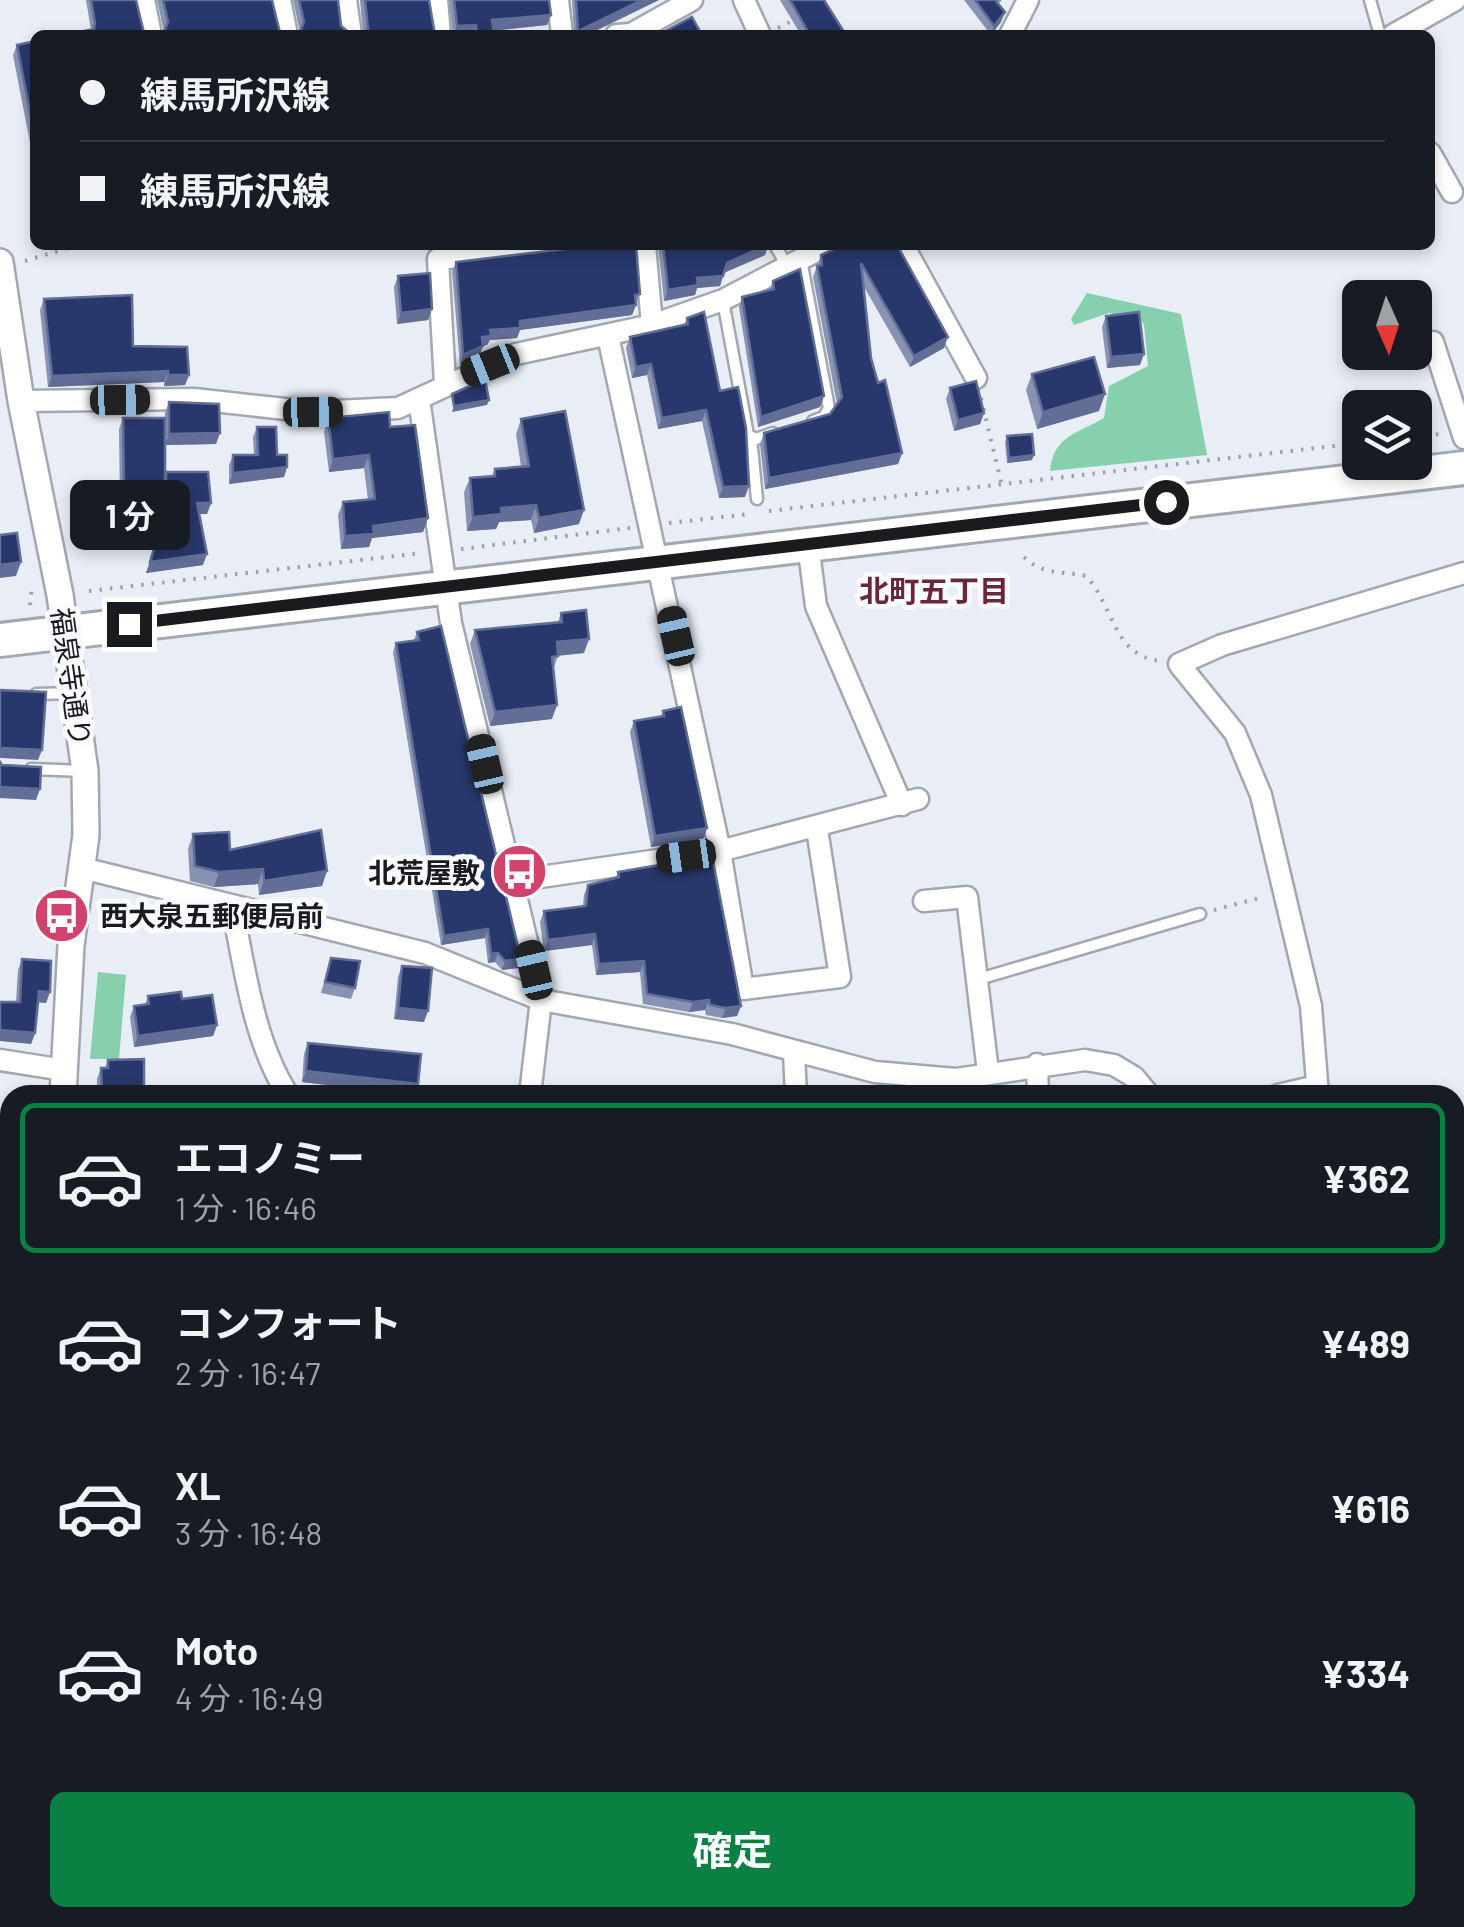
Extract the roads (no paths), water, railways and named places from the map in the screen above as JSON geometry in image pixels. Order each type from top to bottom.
[{"type":"main road","points":[[0,640],[1464,468]]},
{"type":"street","points":[[144,0],[149,30]]},
{"type":"street","points":[[280,0],[285,30]]},
{"type":"street","points":[[346,0],[351,30]]},
{"type":"street","points":[[436,0],[439,30]]},
{"type":"street","points":[[558,0],[561,30]]},
{"type":"street","points":[[638,30],[692,0]]},
{"type":"street","points":[[1402,30],[1455,0]]},
{"type":"street","points":[[748,1],[764,30]]},
{"type":"street","points":[[1012,30],[1019,5]]},
{"type":"street","points":[[1435,163],[1452,192]]},
{"type":"street","points":[[445,384],[438,259],[531,250]]},
{"type":"street","points":[[645,250],[652,325]]},
{"type":"street","points":[[11,401],[194,399],[313,412],[398,408],[516,354],[652,325],[723,300],[819,250]]},
{"type":"street","points":[[906,250],[976,378]]},
{"type":"street","name":"福泉寺通り","points":[[0,262],[11,401],[66,630],[85,770],[82,868],[72,944],[63,1083]]},
{"type":"street","points":[[608,336],[720,852],[744,989],[840,977],[817,829]]},
{"type":"street","points":[[1432,342],[1455,383],[1464,438]]},
{"type":"street","points":[[419,399],[444,587],[541,1000],[531,1085]]},
{"type":"street","points":[[513,881],[720,852],[910,802],[820,616],[808,544]]},
{"type":"street","points":[[1318,1085],[1312,1006],[1261,794],[1235,733],[1179,664],[1222,646],[1464,573]]},
{"type":"street","points":[[82,868],[232,906],[340,928],[425,953],[541,1000],[732,1034],[794,1053],[945,1085]]},
{"type":"street","points":[[924,901],[967,897],[980,979],[988,1072]]},
{"type":"street","points":[[232,906],[254,1014],[282,1085]]},
{"type":"street","points":[[794,1053],[796,1085]]},
{"type":"street","points":[[0,1060],[63,1083]]},
{"type":"street","points":[[960,1085],[988,1072],[1084,1060],[1114,1065],[1134,1076],[1141,1085]]},
{"type":"street","points":[[1037,1064],[1038,1085]]},
{"type":"street","points":[[875,1072],[876,1085]]},
{"type":"lane","points":[[1370,0],[1379,30]]},
{"type":"lane","points":[[780,250],[794,263],[829,408],[824,417],[807,422]]},
{"type":"lane","points":[[723,300],[751,438],[758,499]]},
{"type":"lane","points":[[751,438],[790,428]]},
{"type":"lane","points":[[17,693],[75,692]]},
{"type":"lane","points":[[18,768],[85,770]]},
{"type":"lane","points":[[980,979],[1200,914]]},
{"type":"place","name":"北荒屋敷","points":[[519,872]]},
{"type":"place","name":"西大泉五郵便局前","points":[[61,915]]},
{"type":"district","name":"北町五丁目","points":[[934,590]]}]
